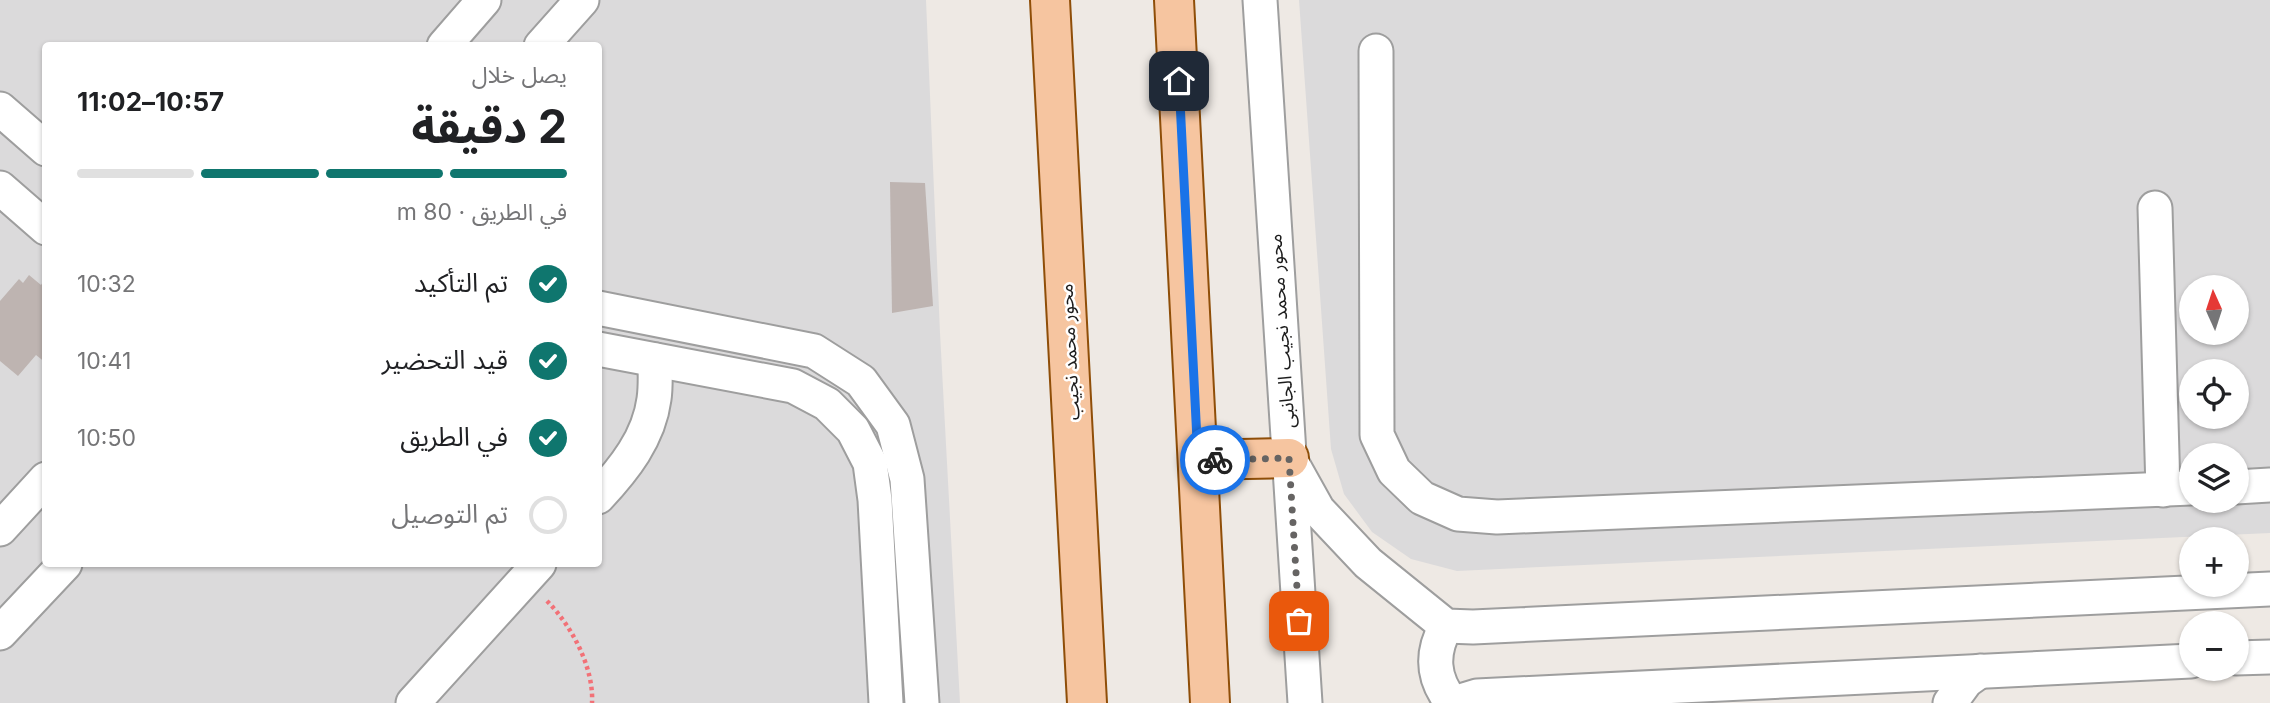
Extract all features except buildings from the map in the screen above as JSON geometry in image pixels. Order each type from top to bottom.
[{"type":"main road","name":"محور محمد نجيب","points":[[1050,0],[1087,703]]},
{"type":"main road","points":[[1174,0],[1210,703]]},
{"type":"main road","points":[[1198,460],[1289,458]]},
{"type":"street","points":[[447,42],[484,0]]},
{"type":"street","points":[[545,42],[582,0]]},
{"type":"street","name":"محور محمد نجيب الجانبى","points":[[1260,0],[1305,703]]},
{"type":"street","points":[[1376,51],[1377,435],[1394,471],[1422,498],[1458,514],[1497,517],[2177,489],[2155,208]]},
{"type":"street","points":[[0,109],[42,146]]},
{"type":"street","points":[[0,188],[42,225]]},
{"type":"street","points":[[602,309],[814,352],[860,381],[893,425],[907,479],[922,703]]},
{"type":"street","points":[[602,350],[793,386],[827,404],[853,430],[870,463],[875,500],[886,703]]},
{"type":"street","points":[[602,493],[625,467],[644,435],[654,399],[655,360]]},
{"type":"street","points":[[1289,458],[1318,510],[1368,563],[1446,626],[1473,627],[2270,589]]},
{"type":"street","points":[[0,529],[42,483]]},
{"type":"street","points":[[2249,486],[2270,485]]},
{"type":"street","points":[[0,633],[62,567]]},
{"type":"street","points":[[413,703],[532,571]]},
{"type":"street","points":[[1446,626],[1435,652],[1435,667],[1444,693],[1453,703],[1477,696],[2179,662]]},
{"type":"street","points":[[2249,658],[2270,657]]},
{"type":"street","points":[[1950,703],[1966,681],[1980,671]]},
{"type":"street","points":[[1864,677],[1885,703]]},
{"type":"path","points":[[532,571],[579,648],[593,690],[593,703]]},
{"type":"shaded area","points":[[0,0],[926,0],[940,333],[960,703],[0,703]]},
{"type":"shaded area","points":[[1299,0],[2270,0],[2270,533],[2249,534],[2249,527],[2179,527],[2179,537],[1457,571],[1411,559],[1372,532],[1344,494],[1331,449]]},
{"type":"way so far","points":[[1215,460],[1289,458],[1299,621]]},
{"type":"route","points":[[1179,81],[1198,460],[1215,460]]}]
